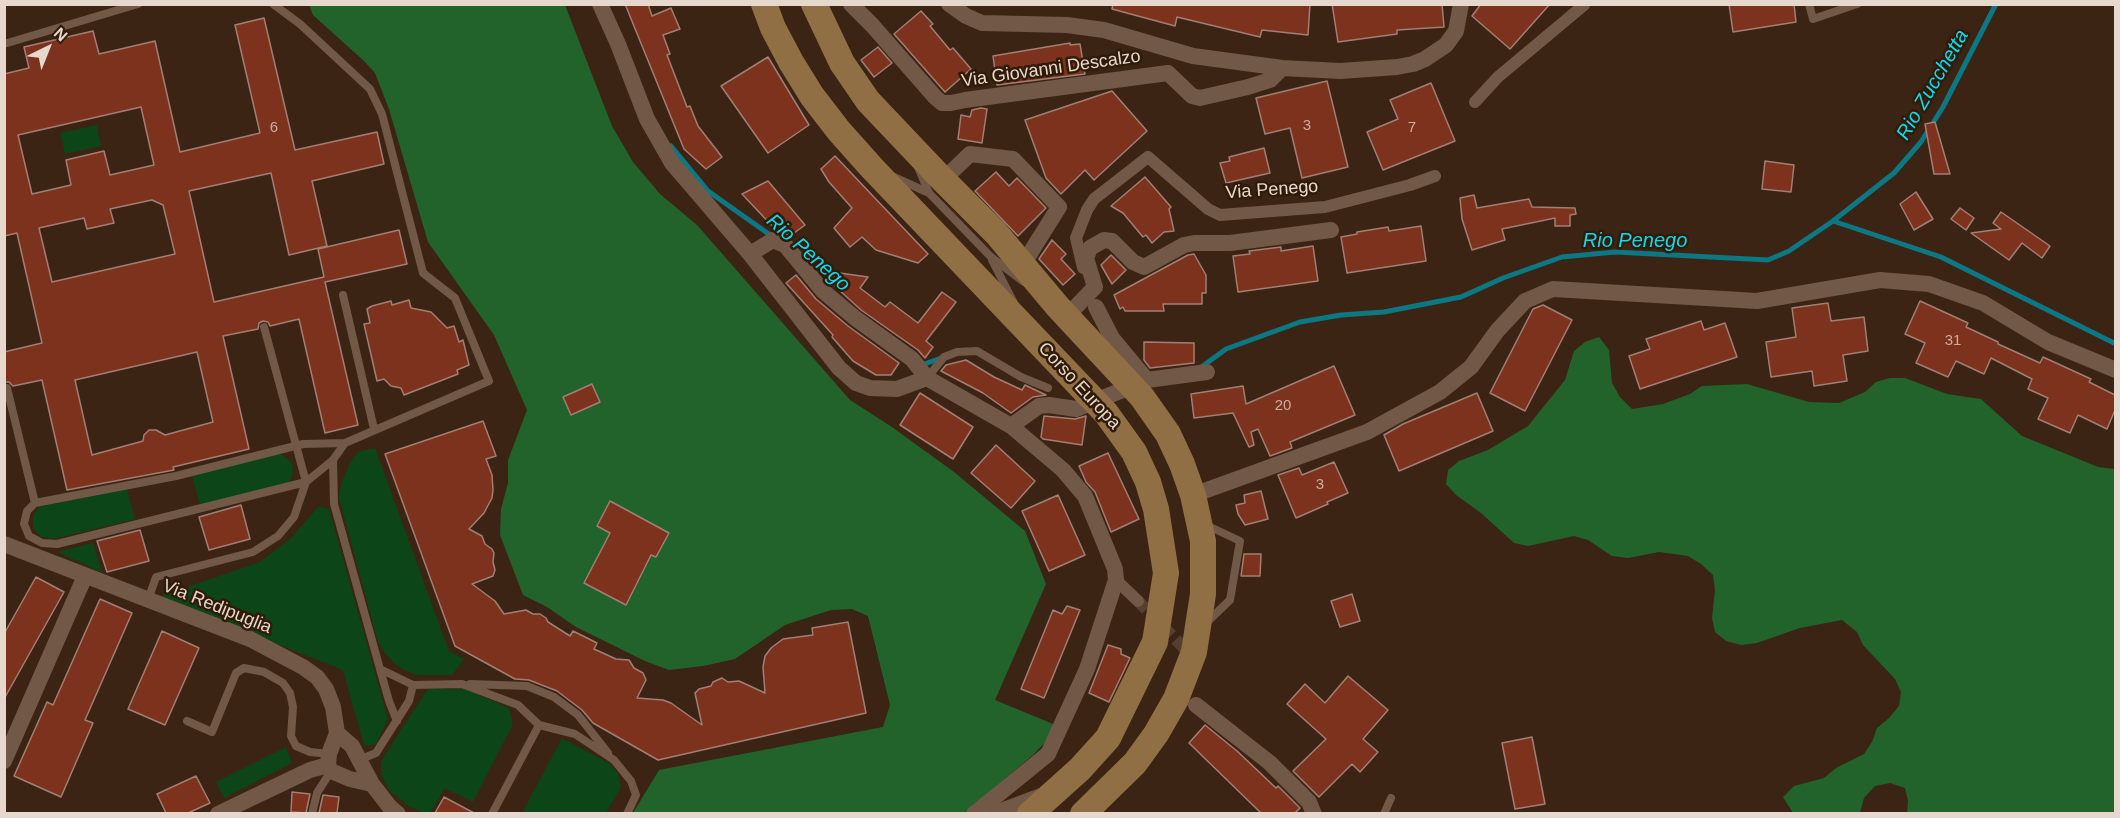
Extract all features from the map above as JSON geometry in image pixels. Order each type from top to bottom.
[{"type":"main road","name":"Corso Europa","points":[[764,4],[773,28],[812,96],[872,168],[1106,413],[1134,452],[1148,482],[1156,509],[1166,573],[1155,642],[1108,738],[1080,769],[1030,813]]},
{"type":"main road","points":[[814,4],[831,43],[854,81],[868,101],[910,146],[936,187],[996,233],[1022,266],[1067,309],[1118,369],[1144,388],[1182,464],[1203,541],[1203,594],[1187,699],[1156,734],[1135,763],[1083,813]]},
{"type":"street","points":[[600,4],[657,139],[672,163],[750,254],[839,368],[856,383],[870,388],[897,389],[927,378]]},
{"type":"street","name":"Via Giovanni Descalzo","points":[[851,4],[942,103],[1168,73],[1192,96],[1200,98],[1270,80],[1291,69]]},
{"type":"street","points":[[949,4],[966,16],[982,23],[1067,25],[1104,30],[1193,56],[1291,69],[1340,71],[1413,64],[1437,52],[1456,31],[1461,4]]},
{"type":"street","points":[[1476,102],[1498,77],[1584,5]]},
{"type":"street","points":[[936,187],[970,154],[1013,159],[1059,207],[1022,266]]},
{"type":"street","name":"Via Penego","points":[[1144,388],[1112,338],[1096,307],[1086,279],[1076,238],[1080,225],[1094,199],[1148,157],[1208,209],[1220,215],[1325,207],[1410,185],[1435,176]]},
{"type":"street","points":[[1067,309],[1095,286],[1086,258],[1090,248],[1104,240],[1112,241],[1133,262],[1144,267],[1184,245],[1194,243],[1230,243],[1331,230]]},
{"type":"street","points":[[750,254],[773,240],[785,245],[823,291],[855,318],[912,359],[927,378],[1011,426],[1063,470],[1085,496],[1115,569],[1116,580],[1087,669],[1057,739],[1048,754],[974,813]]},
{"type":"street","points":[[1192,495],[1367,432],[1440,392],[1471,367],[1497,331],[1525,301],[1553,289],[1757,301],[1880,280],[1929,284],[1983,303],[2048,342],[2115,370]]},
{"type":"street","points":[[1011,426],[1039,406],[1049,405],[1076,409],[1207,372]]},
{"type":"street","name":"Via Redipuglia","points":[[4,544],[250,639],[303,667],[317,677],[326,689],[333,707],[337,733]]},
{"type":"street","points":[[4,761],[85,576]]},
{"type":"street","points":[[1116,580],[1138,601]]},
{"type":"street","points":[[1187,699],[1270,763],[1309,801],[1314,813]]},
{"type":"street","points":[[329,763],[337,733],[352,746],[361,759],[372,784],[389,806],[398,813]]},
{"type":"street","points":[[218,813],[329,763]]},
{"type":"street","points":[[329,763],[350,779],[372,784]]},
{"type":"street","points":[[1000,813],[1051,795]]},
{"type":"lane","points":[[4,44],[138,4]]},
{"type":"lane","points":[[273,4],[300,24],[370,89],[382,114],[423,273],[455,298],[489,381],[345,443],[303,444],[176,476],[35,503],[27,511],[24,524],[29,536],[42,543],[57,544],[306,482],[333,460],[345,443]]},
{"type":"lane","points":[[1809,4],[1813,19],[1857,4]]},
{"type":"lane","points":[[872,168],[936,187],[991,257],[1028,331]]},
{"type":"lane","points":[[991,257],[1067,309]]},
{"type":"lane","points":[[343,295],[374,429]]},
{"type":"lane","points":[[148,600],[156,577],[253,552],[278,536],[294,517],[306,482],[264,327]]},
{"type":"lane","points":[[927,378],[944,357],[957,352],[977,351],[1021,377],[1048,388]]},
{"type":"lane","points":[[7,388],[35,503]]},
{"type":"lane","points":[[333,460],[334,504],[389,701],[397,721]]},
{"type":"lane","points":[[1199,522],[1240,541],[1230,600],[1199,631]]},
{"type":"lane","points":[[187,722],[212,732],[236,673],[244,668],[264,672],[282,683],[290,693],[293,707],[291,736],[296,746],[329,763],[312,813]]},
{"type":"lane","points":[[380,669],[413,685],[527,686],[554,697],[578,715],[631,782],[636,795],[627,813]]},
{"type":"lane","points":[[462,684],[518,705],[539,725],[575,734],[614,760]]},
{"type":"lane","points":[[361,759],[376,753],[409,701],[413,685]]},
{"type":"lane","points":[[492,813],[539,725]]},
{"type":"lane","points":[[1384,813],[1391,798]]},
{"type":"green space","points":[[309,5],[565,5],[612,126],[633,162],[660,194],[697,225],[850,400],[954,472],[1025,531],[1046,584],[995,700],[1053,724],[1049,738],[1033,755],[964,813],[633,813],[659,770],[883,727],[890,705],[868,616],[852,609],[831,610],[785,625],[735,659],[669,670],[645,661],[576,627],[547,607],[523,595],[500,535],[501,509],[508,483],[508,460],[527,410],[494,335],[428,242],[389,109],[375,73],[313,15]]},
{"type":"green space","points":[[97,125],[101,146],[65,154],[60,133]]},
{"type":"green space","points":[[1599,337],[1609,350],[1612,383],[1620,397],[1632,409],[1663,404],[1690,394],[1702,386],[1747,384],[1809,402],[1839,403],[1865,392],[1876,382],[1890,378],[1905,378],[1947,394],[1981,399],[2022,436],[2098,467],[2115,469],[2115,813],[1907,813],[1908,801],[1905,788],[1890,783],[1875,786],[1864,798],[1860,813],[1793,813],[1783,797],[1794,786],[1824,778],[1836,768],[1864,754],[1877,728],[1899,706],[1901,692],[1895,679],[1863,645],[1857,632],[1842,620],[1800,628],[1757,643],[1741,645],[1726,641],[1715,632],[1712,618],[1715,590],[1713,575],[1688,556],[1659,552],[1628,558],[1612,556],[1588,540],[1574,536],[1528,546],[1514,543],[1446,484],[1448,470],[1459,461],[1488,450],[1528,426],[1565,380],[1574,351],[1585,342]]},
{"type":"green space","points":[[375,448],[449,651],[464,659],[452,675],[417,675],[406,671],[395,664],[378,642],[339,498],[342,482],[350,463],[358,452]]},
{"type":"green space","points":[[280,453],[290,461],[293,467],[292,477],[288,484],[200,505],[192,475]]},
{"type":"green space","points":[[127,489],[135,519],[54,539],[41,537],[33,528],[33,516],[40,506]]},
{"type":"green space","points":[[319,506],[329,509],[388,719],[377,742],[372,746],[364,745],[343,670],[158,597],[260,562],[291,538]]},
{"type":"green space","points":[[92,543],[102,572],[57,552]]},
{"type":"green space","points":[[434,688],[465,689],[509,708],[513,724],[473,802],[445,788],[430,813],[425,813],[410,807],[389,790],[381,775],[381,761],[427,690]]},
{"type":"green space","points":[[562,738],[610,764],[618,774],[621,787],[606,813],[522,813]]},
{"type":"green space","points":[[286,747],[292,763],[224,798],[216,782]]},
{"type":"building","points":[[625,4],[648,4],[652,16],[671,8],[680,29],[663,35],[670,54],[667,55],[687,107],[690,106],[698,126],[722,157],[706,169],[684,149]]},
{"type":"building","points":[[1113,4],[1310,4],[1308,35],[1262,30],[1260,37],[1177,17],[1175,26],[1112,9]]},
{"type":"building","points":[[1332,4],[1442,4],[1444,27],[1397,30],[1397,34],[1338,42]]},
{"type":"building","points":[[1481,4],[1550,4],[1510,49],[1472,16]]},
{"type":"building","points":[[1729,4],[1794,4],[1796,22],[1733,32]]},
{"type":"building","points":[[921,11],[933,24],[930,26],[950,50],[953,48],[971,69],[945,92],[894,34]]},
{"type":"building","points":[[264,18],[295,150],[377,132],[384,164],[312,181],[327,246],[289,255],[271,173],[189,191],[214,302],[324,277],[318,249],[399,230],[407,264],[325,282],[358,425],[325,433],[299,319],[270,326],[268,322],[263,321],[259,323],[258,329],[223,336],[249,449],[173,467],[174,470],[67,490],[42,380],[13,386],[9,382],[4,382],[4,352],[42,343],[17,233],[4,236],[4,74],[29,68],[24,47],[93,31],[99,54],[155,41],[180,152],[260,133],[235,25]],"holes":[[[141,107],[154,165],[110,175],[104,151],[66,160],[71,185],[32,194],[18,135]],[[152,200],[163,205],[175,254],[52,282],[39,228],[84,218],[87,229],[114,223],[110,209]],[[197,352],[213,422],[165,435],[156,430],[149,430],[144,435],[143,441],[92,455],[75,380]]]},
{"type":"building","points":[[1070,43],[1070,45],[1080,44],[1085,74],[997,85],[993,56]]},
{"type":"building","points":[[878,47],[892,63],[874,77],[861,60]]},
{"type":"building","points":[[768,57],[809,125],[768,153],[721,86]]},
{"type":"building","points":[[1327,81],[1348,167],[1302,178],[1290,128],[1265,134],[1256,98]]},
{"type":"building","points":[[1431,83],[1455,141],[1383,170],[1367,132],[1398,119],[1390,100]]},
{"type":"building","points":[[1112,91],[1147,131],[1094,180],[1085,170],[1061,194],[1046,178],[1025,120]]},
{"type":"building","points":[[987,109],[982,143],[958,139],[961,115],[970,117],[972,110]]},
{"type":"building","points":[[1935,122],[1950,174],[1934,174],[1925,124]]},
{"type":"building","points":[[1264,148],[1270,173],[1226,183],[1220,163],[1230,161],[1229,157]]},
{"type":"building","points":[[835,156],[928,254],[918,263],[876,250],[862,237],[850,247],[834,228],[852,208],[829,182],[821,169]]},
{"type":"building","points":[[1765,161],[1794,165],[1791,192],[1762,189]]},
{"type":"building","points":[[996,172],[1009,186],[1017,178],[1046,208],[1018,236],[975,191]]},
{"type":"building","points":[[1145,177],[1171,207],[1169,209],[1174,231],[1164,232],[1152,243],[1146,235],[1143,237],[1123,213],[1111,206]]},
{"type":"building","points":[[768,181],[805,225],[790,236],[776,230],[742,194]]},
{"type":"building","points":[[1916,192],[1933,219],[1914,230],[1900,204]]},
{"type":"building","points":[[1474,195],[1477,208],[1529,199],[1532,207],[1575,208],[1576,214],[1570,215],[1570,226],[1555,226],[1555,218],[1502,229],[1505,240],[1472,250],[1462,219],[1460,198]]},
{"type":"building","points":[[1960,208],[1974,218],[1966,230],[1951,219]]},
{"type":"building","points":[[2001,212],[2050,246],[2042,258],[2022,243],[2009,260],[1971,233],[2001,229],[1993,223]]},
{"type":"building","points":[[1421,226],[1426,261],[1347,273],[1341,237],[1388,227],[1389,231]]},
{"type":"building","points":[[1052,240],[1066,254],[1061,259],[1075,274],[1063,285],[1039,259]]},
{"type":"building","points":[[1313,246],[1318,281],[1238,292],[1233,256],[1250,254],[1249,251],[1281,247],[1281,251]]},
{"type":"building","points":[[1194,254],[1206,275],[1206,293],[1202,293],[1202,304],[1163,304],[1164,311],[1125,311],[1123,307],[1120,309],[1114,295],[1188,255]]},
{"type":"building","points":[[1111,255],[1126,270],[1112,284],[1101,265]]},
{"type":"building","points":[[840,273],[868,277],[860,288],[885,307],[890,302],[918,323],[942,292],[956,302],[926,341],[933,347],[925,358],[918,350],[861,310],[825,277],[827,274],[832,278]]},
{"type":"building","points":[[796,275],[816,299],[848,326],[899,363],[891,375],[876,375],[853,361],[786,283]]},
{"type":"building","points":[[409,300],[411,308],[431,312],[447,328],[454,326],[459,342],[463,340],[469,365],[457,370],[458,374],[404,395],[401,388],[391,386],[384,379],[377,381],[364,324],[370,323],[367,309],[372,306],[391,301],[392,305]]},
{"type":"building","points":[[1920,301],[1968,323],[1966,327],[1998,344],[2040,363],[2043,357],[2091,379],[2089,382],[2115,395],[2115,410],[2107,429],[2078,415],[2070,433],[2038,419],[2048,398],[2028,389],[2032,379],[1991,358],[1984,374],[1956,361],[1948,377],[1916,363],[1925,343],[1905,334]]},
{"type":"building","points":[[1828,303],[1831,321],[1864,317],[1868,351],[1843,355],[1847,381],[1814,386],[1812,371],[1771,377],[1766,342],[1796,337],[1792,308]]},
{"type":"building","points":[[1543,305],[1572,320],[1525,411],[1490,393],[1533,309]]},
{"type":"building","points":[[1701,321],[1704,330],[1725,323],[1737,357],[1640,389],[1629,356],[1650,349],[1646,339]]},
{"type":"building","points":[[1144,342],[1194,343],[1194,363],[1150,368],[1144,360]]},
{"type":"building","points":[[966,360],[1022,390],[1025,385],[1046,395],[1033,397],[1011,413],[983,393],[941,371],[946,365]]},
{"type":"building","points":[[1334,366],[1355,415],[1290,442],[1292,448],[1270,456],[1258,429],[1251,432],[1254,445],[1249,447],[1233,413],[1194,418],[1191,394],[1243,386],[1246,404]]},
{"type":"building","points":[[592,384],[600,402],[571,415],[563,397]]},
{"type":"building","points":[[920,393],[973,427],[953,459],[900,425]]},
{"type":"building","points":[[1477,393],[1493,431],[1399,471],[1384,435],[1403,424]]},
{"type":"building","points":[[1044,416],[1075,419],[1086,416],[1082,445],[1043,439],[1041,437]]},
{"type":"building","points":[[483,421],[496,456],[486,459],[492,475],[492,498],[484,513],[469,529],[482,536],[485,544],[492,549],[495,570],[493,576],[472,584],[495,601],[504,614],[526,610],[533,614],[540,614],[570,636],[573,631],[597,643],[594,649],[616,659],[629,660],[634,668],[643,673],[646,680],[637,698],[663,700],[671,703],[702,725],[695,693],[699,689],[711,686],[713,682],[722,678],[728,682],[739,681],[765,693],[763,667],[765,656],[771,648],[783,639],[813,635],[812,628],[848,622],[866,713],[658,760],[593,723],[582,710],[557,691],[529,680],[515,679],[455,646],[385,454]]},
{"type":"building","points":[[996,445],[1035,481],[1011,508],[971,473]]},
{"type":"building","points":[[1108,453],[1139,519],[1111,532],[1095,492],[1086,482],[1079,466]]},
{"type":"building","points":[[1334,462],[1348,493],[1296,518],[1278,475],[1299,468],[1302,475]]},
{"type":"building","points":[[1261,491],[1268,519],[1245,525],[1238,514],[1236,505],[1245,503],[1244,495]]},
{"type":"building","points":[[1058,495],[1085,555],[1049,571],[1022,511]]},
{"type":"building","points":[[610,501],[669,533],[656,557],[651,555],[626,605],[584,583],[610,533],[597,526]]},
{"type":"building","points":[[241,505],[250,539],[209,550],[199,517]]},
{"type":"building","points":[[140,530],[149,561],[107,572],[97,541]]},
{"type":"building","points":[[1244,554],[1261,554],[1260,576],[1241,576]]},
{"type":"building","points":[[36,577],[64,592],[4,699],[4,634]]},
{"type":"building","points":[[1352,594],[1360,621],[1340,627],[1331,601]]},
{"type":"building","points":[[100,599],[132,613],[85,720],[93,723],[61,797],[14,776],[47,702],[53,705]]},
{"type":"building","points":[[1067,606],[1080,610],[1044,698],[1021,689],[1053,610],[1062,614]]},
{"type":"building","points":[[162,631],[199,648],[165,725],[128,709]]},
{"type":"building","points":[[1108,645],[1121,649],[1121,654],[1130,658],[1109,702],[1089,693]]},
{"type":"building","points":[[1348,676],[1388,710],[1363,739],[1378,752],[1360,772],[1352,764],[1319,797],[1293,771],[1326,739],[1287,704],[1305,684],[1325,703]]},
{"type":"building","points":[[1205,725],[1276,788],[1278,786],[1300,808],[1295,813],[1261,813],[1189,743]]},
{"type":"building","points":[[1532,737],[1545,804],[1515,809],[1502,743]]},
{"type":"building","points":[[196,776],[210,803],[188,813],[166,813],[157,794]]},
{"type":"building","points":[[292,792],[310,794],[306,813],[291,812]]},
{"type":"building","points":[[323,795],[339,797],[337,813],[319,813]]},
{"type":"building","points":[[444,797],[474,813],[435,813]]},
{"type":"waterway","name":"Rio Penego","points":[[1200,368],[1226,349],[1300,322],[1341,315],[1384,312],[1461,297],[1503,278],[1562,257],[1615,252],[1768,260],[1789,251],[1833,221],[1894,173],[1921,142],[1943,107],[1996,4]]},
{"type":"waterway","name":"Rio Penego","points":[[671,146],[708,191],[773,237]]},
{"type":"waterway","name":"Rio Penego","points":[[1833,221],[1941,257],[2116,344]]},
{"type":"waterway","name":"Rio Penego","points":[[922,365],[941,358]]},
{"type":"tunnel","points":[[1138,601],[1194,658]]},
{"type":"water label","name":"Rio Zucchetta","points":[[1933,85]]}]
